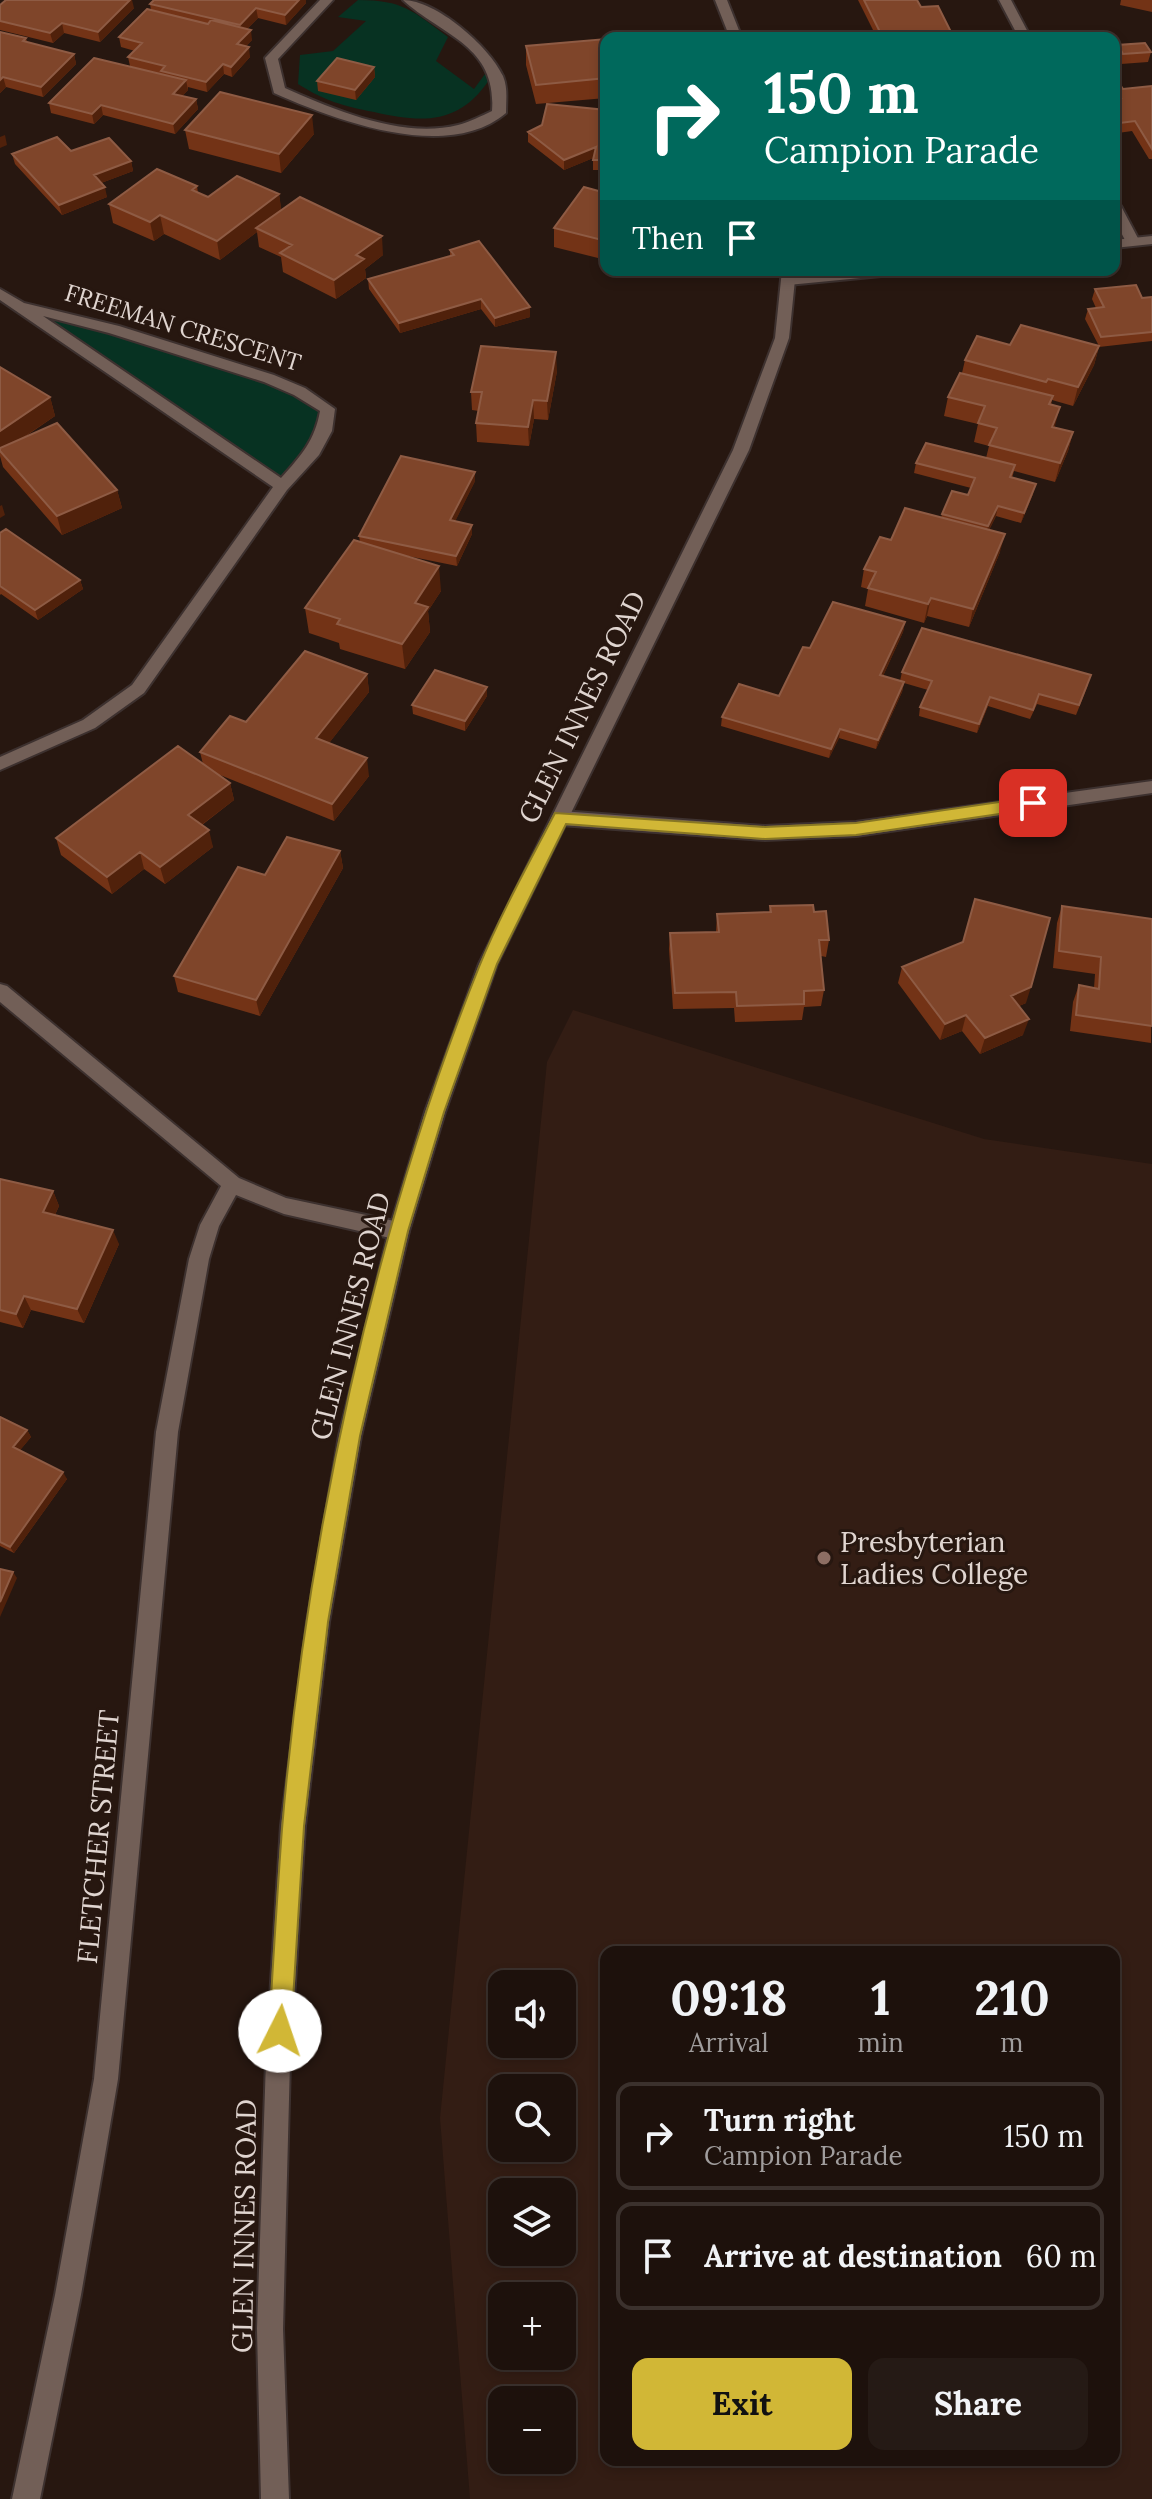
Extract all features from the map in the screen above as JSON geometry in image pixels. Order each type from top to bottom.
[{"type":"street","points":[[327,0],[271,58],[279,90],[334,115],[413,130],[453,130],[499,113],[500,86],[483,58],[436,13],[409,0]]},
{"type":"street","points":[[721,0],[734,32]]},
{"type":"street","points":[[1005,0],[1022,32]]},
{"type":"street","points":[[1120,217],[1133,242]]},
{"type":"street","points":[[1120,243],[1152,240]]},
{"type":"street","name":"GLEN INNES ROAD","points":[[275,2499],[271,2313],[278,2061],[293,1826],[318,1622],[350,1436],[399,1231],[435,1112],[488,964],[741,450],[782,338],[788,276]]},
{"type":"street","name":"FREEMAN CRESCENT","points":[[0,293],[282,486]]},
{"type":"street","name":"FREEMAN CRESCENT","points":[[0,764],[89,724],[138,689],[282,486],[314,451],[324,431],[328,409],[304,391],[122,330],[22,307]]},
{"type":"street","points":[[561,818],[765,833],[841,830],[1152,787]]},
{"type":"street","points":[[0,991],[232,1184],[284,1206],[399,1231]]},
{"type":"street","name":"FLETCHER STREET","points":[[26,2499],[65,2311],[106,2079],[167,1432],[199,1259],[210,1225],[232,1184]]},
{"type":"shaded area","name":"Presbyterian Ladies College","points":[[573,1010],[984,1139],[1152,1164],[1152,2499],[470,2499],[440,2118],[547,1062]]},
{"type":"green space","points":[[358,0],[386,2],[416,14],[448,37],[436,61],[474,89],[485,74],[489,80],[465,106],[452,113],[424,119],[391,116],[343,105],[298,84],[300,55],[333,51],[366,21],[338,17]]},
{"type":"green space","points":[[22,307],[272,380],[328,409],[324,431],[282,486]]},
{"type":"building","points":[[6,0],[130,0],[98,32],[62,23],[50,33],[0,21],[0,5]]},
{"type":"building","points":[[154,0],[299,0],[285,15],[256,8],[240,25],[150,4]]},
{"type":"building","points":[[864,0],[917,0],[921,7],[938,6],[951,32],[880,32]]},
{"type":"building","points":[[147,9],[208,24],[211,20],[251,30],[237,44],[249,47],[231,67],[223,64],[206,82],[161,71],[165,66],[128,57],[142,43],[119,37]]},
{"type":"building","points":[[0,32],[74,54],[41,87],[3,77],[0,80]]},
{"type":"building","points":[[600,40],[600,79],[536,85],[526,46]]},
{"type":"building","points":[[1145,43],[1151,52],[1123,54],[1120,45]]},
{"type":"building","points":[[94,58],[186,80],[173,94],[196,99],[173,124],[101,105],[92,114],[49,103]]},
{"type":"building","points":[[337,58],[374,67],[355,90],[317,81]]},
{"type":"building","points":[[1120,85],[1123,89],[1152,86],[1152,149],[1135,121],[1120,123]]},
{"type":"building","points":[[220,92],[312,115],[279,154],[185,130]]},
{"type":"building","points":[[547,104],[600,109],[600,160],[593,160],[596,147],[564,160],[528,132],[542,125]]},
{"type":"building","points":[[57,137],[71,151],[109,138],[131,161],[94,175],[105,187],[59,205],[12,154]]},
{"type":"building","points":[[157,169],[197,186],[192,190],[208,197],[237,176],[279,194],[217,241],[160,215],[150,222],[109,204]]},
{"type":"building","points":[[584,187],[600,191],[600,240],[554,228]]},
{"type":"building","points":[[300,197],[382,236],[356,255],[364,259],[334,280],[280,253],[292,245],[256,228]]},
{"type":"building","points":[[479,241],[530,307],[495,318],[481,299],[399,323],[368,279],[454,255],[450,250]]},
{"type":"building","points":[[1136,285],[1142,298],[1152,297],[1152,332],[1101,337],[1088,309],[1104,307],[1095,289]]},
{"type":"building","points":[[1021,325],[1099,346],[1078,387],[1048,379],[1046,382],[965,360],[977,336],[1010,345]]},
{"type":"building","points":[[481,346],[556,352],[547,401],[533,400],[528,427],[476,423],[482,392],[471,392]]},
{"type":"building","points":[[0,367],[50,397],[0,431]]},
{"type":"building","points":[[960,373],[1053,396],[1049,404],[1060,407],[1052,427],[1073,432],[1060,463],[989,445],[997,428],[978,423],[985,406],[948,397]]},
{"type":"building","points":[[57,423],[117,490],[57,516],[0,448]]},
{"type":"building","points":[[926,443],[1015,465],[1010,477],[1036,484],[1024,513],[998,506],[988,526],[942,514],[952,491],[968,495],[975,478],[916,463]]},
{"type":"building","points":[[401,456],[475,472],[450,520],[472,525],[456,556],[359,536]]},
{"type":"building","points":[[905,508],[1005,534],[973,609],[931,598],[928,604],[868,588],[876,572],[864,569],[880,537],[891,540]]},
{"type":"building","points":[[6,529],[80,580],[35,610],[0,586],[0,533]]},
{"type":"building","points":[[354,540],[439,566],[415,603],[428,607],[402,644],[337,624],[340,619],[305,608]]},
{"type":"building","points":[[833,602],[905,622],[880,675],[904,682],[878,740],[840,729],[831,749],[722,717],[739,684],[779,696],[803,647],[810,648]]},
{"type":"building","points":[[922,628],[1091,675],[1079,705],[1039,694],[1033,710],[990,697],[979,724],[920,707],[932,681],[902,672]]},
{"type":"building","points":[[305,651],[367,674],[316,738],[367,758],[332,804],[200,752],[230,716],[246,722]]},
{"type":"building","points":[[435,670],[487,687],[465,721],[412,705]]},
{"type":"building","points":[[178,746],[230,783],[188,815],[209,830],[160,867],[140,852],[107,877],[56,838]]},
{"type":"building","points":[[287,837],[340,851],[256,1000],[174,976],[238,867],[265,875]]},
{"type":"building","points":[[975,899],[1050,918],[1031,987],[1011,996],[1029,1019],[985,1038],[966,1015],[945,1024],[902,967],[963,942]]},
{"type":"building","points":[[813,905],[814,912],[826,911],[829,940],[819,940],[824,990],[804,991],[804,1004],[737,1006],[736,992],[675,993],[670,933],[719,932],[717,914],[771,912],[770,906]]},
{"type":"building","points":[[1062,906],[1152,919],[1152,1026],[1076,1015],[1079,985],[1099,989],[1101,957],[1059,951]]},
{"type":"building","points":[[0,1179],[53,1191],[43,1212],[113,1230],[77,1309],[24,1296],[16,1314],[0,1310]]},
{"type":"building","points":[[0,1417],[27,1430],[13,1447],[63,1472],[10,1547],[0,1542]]},
{"type":"building","points":[[0,1569],[13,1572],[0,1602]]},
{"type":"place","name":"Presbyterian Ladies College","points":[[824,1558]]},
{"type":"route","points":[[280,2031],[293,1826],[318,1622],[350,1436],[399,1231],[435,1112],[488,964],[561,818],[765,833],[856,829],[1033,803]]}]
